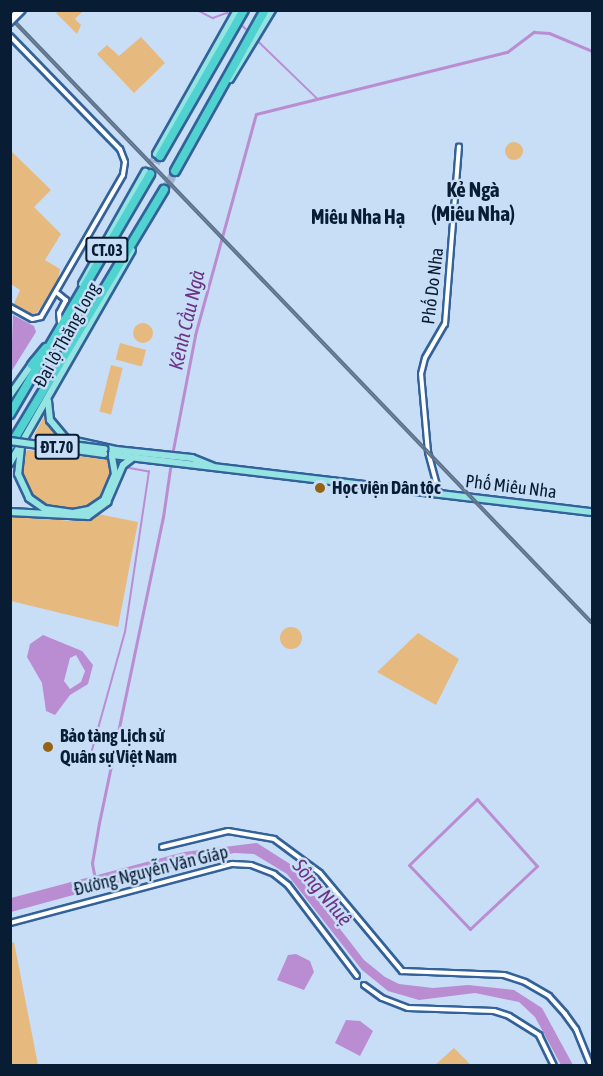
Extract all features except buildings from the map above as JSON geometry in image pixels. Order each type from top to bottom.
[{"type":"highway","points":[[176,172],[265,10]]},
{"type":"highway","points":[[158,155],[239,12]]},
{"type":"highway","name":"CT.03","points":[[10,414],[148,173]]},
{"type":"highway","name":"CT.03","points":[[10,446],[165,190]]},
{"type":"highway","points":[[32,365],[62,323]]},
{"type":"highway","points":[[61,377],[80,333]]},
{"type":"main road","points":[[253,35],[272,10]]},
{"type":"main road","name":"Đại lộ Thăng Long","points":[[10,463],[61,377],[165,190]]},
{"type":"main road","name":"Đại lộ Thăng Long","points":[[10,395],[32,365]]},
{"type":"main road","points":[[48,399],[50,420],[60,435],[110,452],[120,473]]},
{"type":"main road","name":"ĐT.70","points":[[10,439],[110,452],[131,459]]},
{"type":"main road","points":[[22,444],[20,483],[29,498],[53,511],[81,512],[104,500],[115,474],[110,452]]},
{"type":"main road","name":"Phố Miêu Nha","points":[[110,452],[192,458],[212,466]]},
{"type":"main road","points":[[10,512],[88,516],[107,502],[120,473],[131,459]]},
{"type":"main road","name":"Phố Miêu Nha","points":[[131,459],[191,466],[212,466],[592,512]]},
{"type":"street","points":[[10,18],[19,10]]},
{"type":"street","points":[[10,23],[23,10]]},
{"type":"street","points":[[10,36],[122,151],[125,162],[123,175],[38,319],[10,307]]},
{"type":"street","name":"Phố Do Nha","points":[[439,493],[428,452],[421,374],[425,358],[445,324],[459,147]]},
{"type":"street","points":[[56,292],[66,300],[59,313],[62,323]]},
{"type":"street","points":[[162,847],[228,831],[258,833],[273,839],[320,873],[402,971],[504,975],[525,982],[549,996],[565,1014],[576,1029],[591,1065]]},
{"type":"street","name":"Đường Nguyễn Văn Giáp","points":[[10,923],[232,864],[251,865],[274,874],[288,885],[357,976]]},
{"type":"street","points":[[364,985],[397,1006],[494,1011],[509,1016],[539,1035],[554,1065]]},
{"type":"shaded area","points":[[83,11],[75,19],[81,25],[77,34],[56,13]]},
{"type":"shaded area","points":[[141,37],[165,63],[134,93],[97,54],[107,45],[119,56]]},
{"type":"shaded area","points":[[514,142],[520,145],[523,151],[520,157],[514,160],[508,157],[505,151],[508,145]]},
{"type":"shaded area","points":[[10,150],[51,190],[34,207],[61,234],[45,260],[60,269],[56,288],[34,316],[13,306],[20,290],[11,284]]},
{"type":"shaded area","points":[[13,315],[34,326],[36,332],[11,372]]},
{"type":"shaded area","points":[[143,323],[150,326],[153,333],[150,340],[143,343],[136,340],[133,333],[136,326]]},
{"type":"shaded area","points":[[120,343],[146,350],[142,366],[116,359]]},
{"type":"shaded area","points":[[111,365],[123,368],[111,414],[99,412]]},
{"type":"shaded area","points":[[47,411],[48,421],[62,439],[34,435]]},
{"type":"shaded area","points":[[27,450],[110,460],[113,478],[106,494],[94,505],[74,510],[36,502],[24,488],[21,470]]},
{"type":"shaded area","points":[[98,514],[138,522],[118,627],[11,601],[11,515],[70,521]]},
{"type":"shaded area","points":[[291,627],[299,630],[302,638],[299,646],[291,649],[283,646],[280,638],[283,630]]},
{"type":"shaded area","points":[[418,633],[459,659],[436,705],[377,672]]},
{"type":"shaded area","points":[[43,635],[82,651],[93,665],[88,684],[70,695],[55,715],[46,711],[42,683],[27,657],[30,644]],"holes":[[[76,655],[85,671],[81,682],[70,689],[64,681],[70,658]]]},
{"type":"shaded area","points":[[257,843],[290,864],[364,960],[385,977],[399,984],[433,988],[468,985],[514,990],[542,1008],[573,1065],[561,1065],[535,1017],[519,1002],[475,993],[419,1000],[388,991],[362,970],[287,874],[254,854],[234,853],[187,864],[11,912],[11,898],[184,852]]},
{"type":"shaded area","points":[[14,942],[38,1065],[11,1065],[10,944]]},
{"type":"shaded area","points":[[296,954],[310,961],[314,972],[304,990],[277,980],[288,955]]},
{"type":"shaded area","points":[[346,1020],[360,1021],[373,1031],[360,1056],[335,1043]]},
{"type":"shaded area","points":[[454,1048],[471,1065],[435,1065]]},
{"type":"waterway","points":[[197,10],[213,18],[227,13],[231,15]]},
{"type":"waterway","points":[[241,24],[248,31]]},
{"type":"waterway","name":"Kênh Cầu Ngà","points":[[172,455],[195,335],[256,114],[507,52],[534,32],[549,33],[592,51]]},
{"type":"waterway","points":[[256,39],[318,99]]},
{"type":"waterway","name":"Kênh Cầu Ngà","points":[[95,879],[92,863],[99,823],[163,517],[171,462]]},
{"type":"waterway","points":[[89,761],[125,632],[149,472],[127,468]]},
{"type":"waterway","points":[[477,799],[537,866],[470,929],[409,865],[477,799]]},
{"type":"tunnel","points":[[145,172],[156,154]]},
{"type":"tunnel","points":[[150,174],[160,156]]},
{"type":"tunnel","points":[[164,190],[175,171]]},
{"type":"tunnel","points":[[166,191],[176,172]]},
{"type":"railway","points":[[10,17],[592,623]]},
{"type":"place","name":"Học viện Dân tộc","points":[[320,488]]},
{"type":"place","name":"Bảo tàng Lịch sử Quân sự Việt Nam","points":[[48,747]]},
{"type":"district","name":"Kẻ Ngà (Miêu Nha)","points":[[473,201]]},
{"type":"district","name":"Miêu Nha Hạ","points":[[358,216]]},
{"type":"water label","name":"Sông Nhuệ","points":[[323,892]]}]
